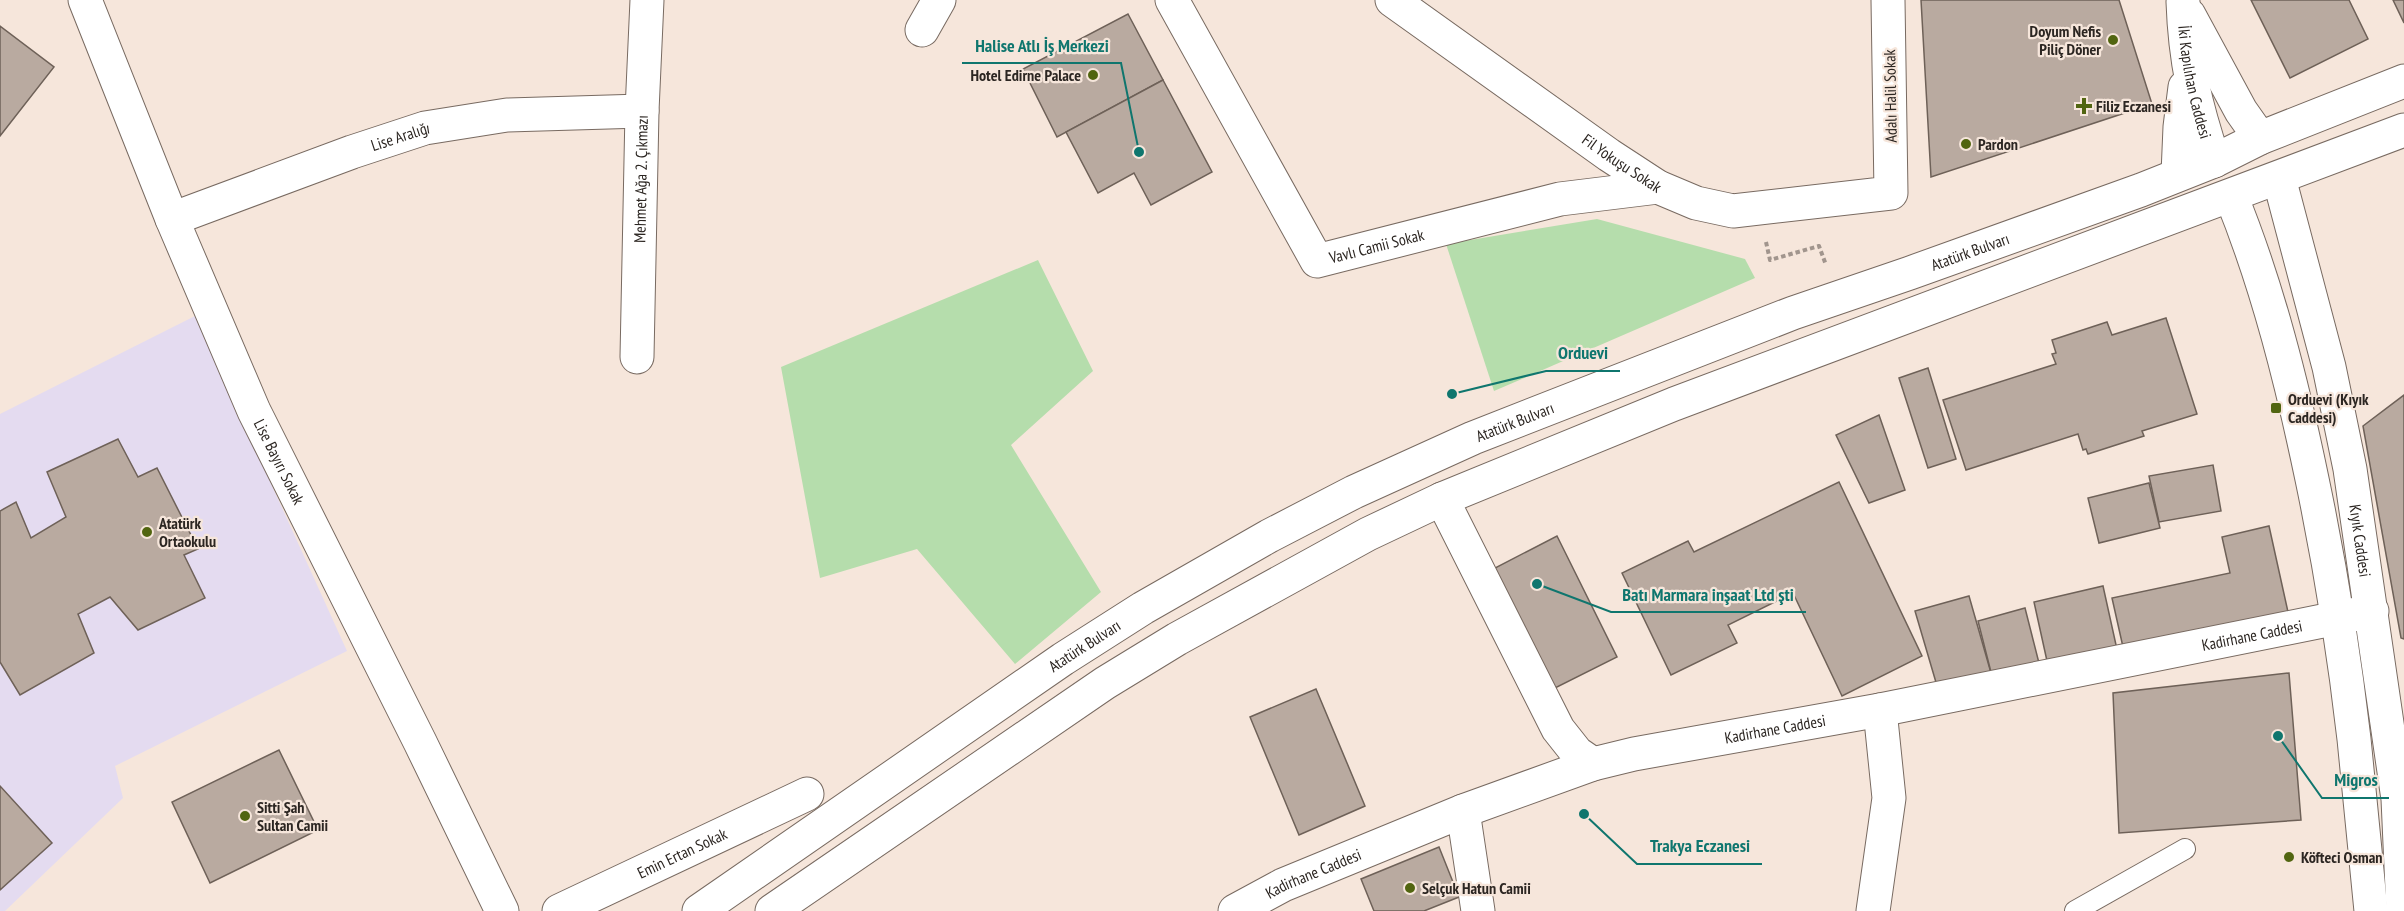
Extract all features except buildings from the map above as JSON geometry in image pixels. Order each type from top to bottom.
[{"type":"street","name":"Lise Bayırı Sokak","points":[[85,0],[172,219],[254,411],[420,742],[501,911]]},
{"type":"street","name":"Mehmet Ağa 2. Çıkmazı","points":[[637,357],[642,111],[647,0]]},
{"type":"street","points":[[922,30],[939,0]]},
{"type":"street","name":"Vavlı Camii Sokak","points":[[1172,0],[1317,261],[1560,199],[1658,187]]},
{"type":"street","name":"Fil Yokuşu Sokak","points":[[1392,0],[1609,155],[1658,187],[1696,202],[1733,211],[1891,193]]},
{"type":"street","name":"Adalı Halil Sokak","points":[[1888,0],[1891,193]]},
{"type":"street","name":"İki Kapılıhan Caddesi","points":[[2183,1],[2188,68],[2198,114],[2214,161],[2231,196]]},
{"type":"street","name":"İki Kapılıhan Caddesi","points":[[2183,1],[2241,111],[2260,138],[2279,178]]},
{"type":"street","points":[[2178,174],[2180,128],[2188,68]]},
{"type":"street","name":"Atatürk Bulvarı","points":[[699,911],[1073,652],[1143,608],[1259,542],[1354,492],[1473,438],[1793,313],[1910,273],[2214,161],[2260,138],[2404,81]]},
{"type":"street","name":"Lise Aralığı","points":[[172,219],[352,152],[425,128],[507,115],[642,111]]},
{"type":"street","points":[[772,911],[1114,678],[1177,639],[1358,539],[1442,499],[1674,404],[2404,130]]},
{"type":"street","name":"Kıyık Caddesi","points":[[2279,178],[2329,366],[2350,469],[2398,799],[2403,910]]},
{"type":"street","points":[[2231,196],[2253,250],[2300,419],[2338,619],[2354,739],[2372,911]]},
{"type":"street","points":[[1442,499],[1558,729],[1577,753],[1593,764]]},
{"type":"street","name":"Kadirhane Caddesi","points":[[1235,911],[1282,885],[1463,811],[1593,764],[1634,754],[1880,710],[2372,611]]},
{"type":"street","points":[[1873,911],[1889,798],[1880,710]]},
{"type":"street","name":"Emin Ertan Sokak","points":[[559,911],[807,794]]},
{"type":"street","points":[[1463,811],[1478,911]]},
{"type":"street","points":[[2386,911],[2403,910]]},
{"type":"lane","points":[[2075,911],[2109,903],[2185,849]]},
{"type":"shaded area","name":"Atatürk Ortaokulu","points":[[195,316],[347,651],[115,766],[123,798],[5,911],[0,911],[0,414]]},
{"type":"green space","points":[[1597,219],[1745,259],[1755,278],[1494,391],[1446,244]]},
{"type":"green space","points":[[1038,260],[1093,371],[1011,445],[1101,592],[1015,664],[917,549],[820,578],[781,367]]},
{"type":"place","name":"Doyum Nefis Piliç Döner","points":[[2113,40]]},
{"type":"place","name":"Hotel Edirne Palace","points":[[1093,75]]},
{"type":"place","name":"Filiz Eczanesi","points":[[2084,106]]},
{"type":"place","name":"Pardon","points":[[1966,144]]},
{"type":"place","name":"Halise Atlı İş Merkezi","points":[[1139,152]]},
{"type":"place","name":"Orduevi","points":[[1452,394]]},
{"type":"place","name":"Orduevi (Kıyık Caddesi)","points":[[2276,408]]},
{"type":"place","name":"Atatürk Ortaokulu","points":[[147,532]]},
{"type":"place","name":"Batı Marmara inşaat Ltd şti","points":[[1537,584]]},
{"type":"place","name":"Migros","points":[[2278,736]]},
{"type":"place","name":"Trakya Eczanesi","points":[[1584,814]]},
{"type":"place","name":"Sitti Şah Sultan Camii","points":[[245,816]]},
{"type":"place","name":"Köfteci Osman","points":[[2289,857]]},
{"type":"place","name":"Selçuk Hatun Camii","points":[[1410,888]]}]
